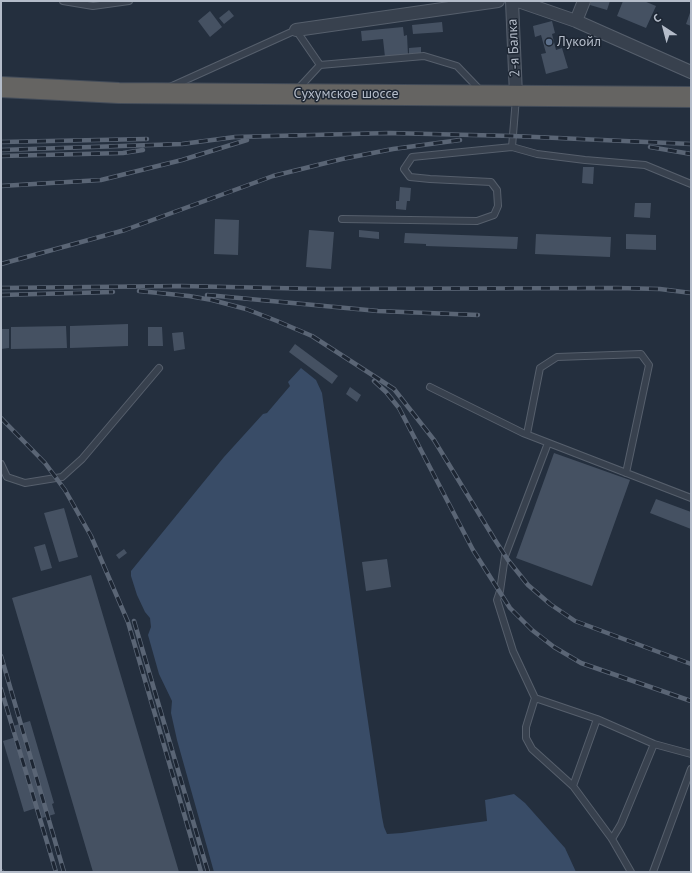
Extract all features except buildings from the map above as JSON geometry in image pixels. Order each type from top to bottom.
[{"type":"highway","name":"Сухумское шоссе","points":[[1,86],[119,93],[691,97]]},
{"type":"street","points":[[296,30],[498,1]]},
{"type":"street","name":"2-я Балка","points":[[512,1],[516,95]]},
{"type":"street","points":[[518,1],[576,20],[691,72]]},
{"type":"street","points":[[576,20],[584,1]]},
{"type":"lane","points":[[63,1],[93,6],[129,1]]},
{"type":"lane","points":[[156,93],[296,30],[320,66]]},
{"type":"lane","points":[[293,94],[320,66],[424,56],[456,66],[484,95]]},
{"type":"lane","points":[[512,147],[516,95]]},
{"type":"lane","points":[[342,219],[477,221],[494,215],[498,206],[497,190],[491,182],[410,177],[404,169],[412,157],[512,147],[537,154],[645,165],[691,184]]},
{"type":"lane","points":[[527,434],[540,368],[557,357],[642,354],[649,364],[626,473]]},
{"type":"lane","points":[[1,464],[7,477],[25,483],[62,477],[82,459],[159,368]]},
{"type":"lane","points":[[430,387],[548,443],[691,498]]},
{"type":"lane","points":[[548,443],[505,556],[500,591],[497,600],[513,651],[535,698],[526,727],[526,738],[532,749],[573,786],[612,838],[631,872]]},
{"type":"lane","points":[[535,698],[597,719],[654,744],[691,754]]},
{"type":"lane","points":[[573,786],[597,719]]},
{"type":"lane","points":[[612,838],[621,824],[654,744]]},
{"type":"lane","points":[[653,872],[691,769]]},
{"type":"water","points":[[301,368],[316,380],[322,393],[382,817],[387,834],[487,821],[485,800],[514,794],[525,803],[565,848],[576,872],[214,872],[177,740],[171,713],[172,701],[159,674],[148,635],[151,627],[150,618],[145,612],[137,595],[131,576],[131,571],[224,457],[263,414],[267,413],[290,386],[288,382]]},
{"type":"railway","points":[[1,150],[182,144],[235,137],[389,133],[513,136],[691,144]]},
{"type":"railway","points":[[1,142],[147,139]]},
{"type":"railway","points":[[1,186],[101,180],[182,160],[247,140]]},
{"type":"railway","points":[[1,264],[125,230],[273,176],[342,159],[393,149],[460,140]]},
{"type":"railway","points":[[650,147],[691,154]]},
{"type":"railway","points":[[1,156],[123,153],[143,150]]},
{"type":"railway","points":[[1,288],[181,286],[322,289],[617,288],[660,289],[691,293]]},
{"type":"railway","points":[[139,291],[189,296],[212,300],[246,309],[312,336],[394,389],[434,440],[495,540],[508,560],[528,585],[550,604],[575,621],[691,664]]},
{"type":"railway","points":[[1,295],[113,292]]},
{"type":"railway","points":[[207,295],[378,311],[478,315]]},
{"type":"railway","points":[[374,381],[386,392],[399,408],[473,550],[510,608],[532,630],[554,647],[581,663],[691,701]]},
{"type":"railway","points":[[1,418],[45,463],[65,490],[91,536],[128,622],[201,872]]},
{"type":"railway","points":[[134,621],[208,872]]},
{"type":"railway","points":[[1,656],[64,872]]},
{"type":"railway","points":[[1,689],[56,872]]},
{"type":"place","name":"Лукойл","points":[[549,42]]}]
